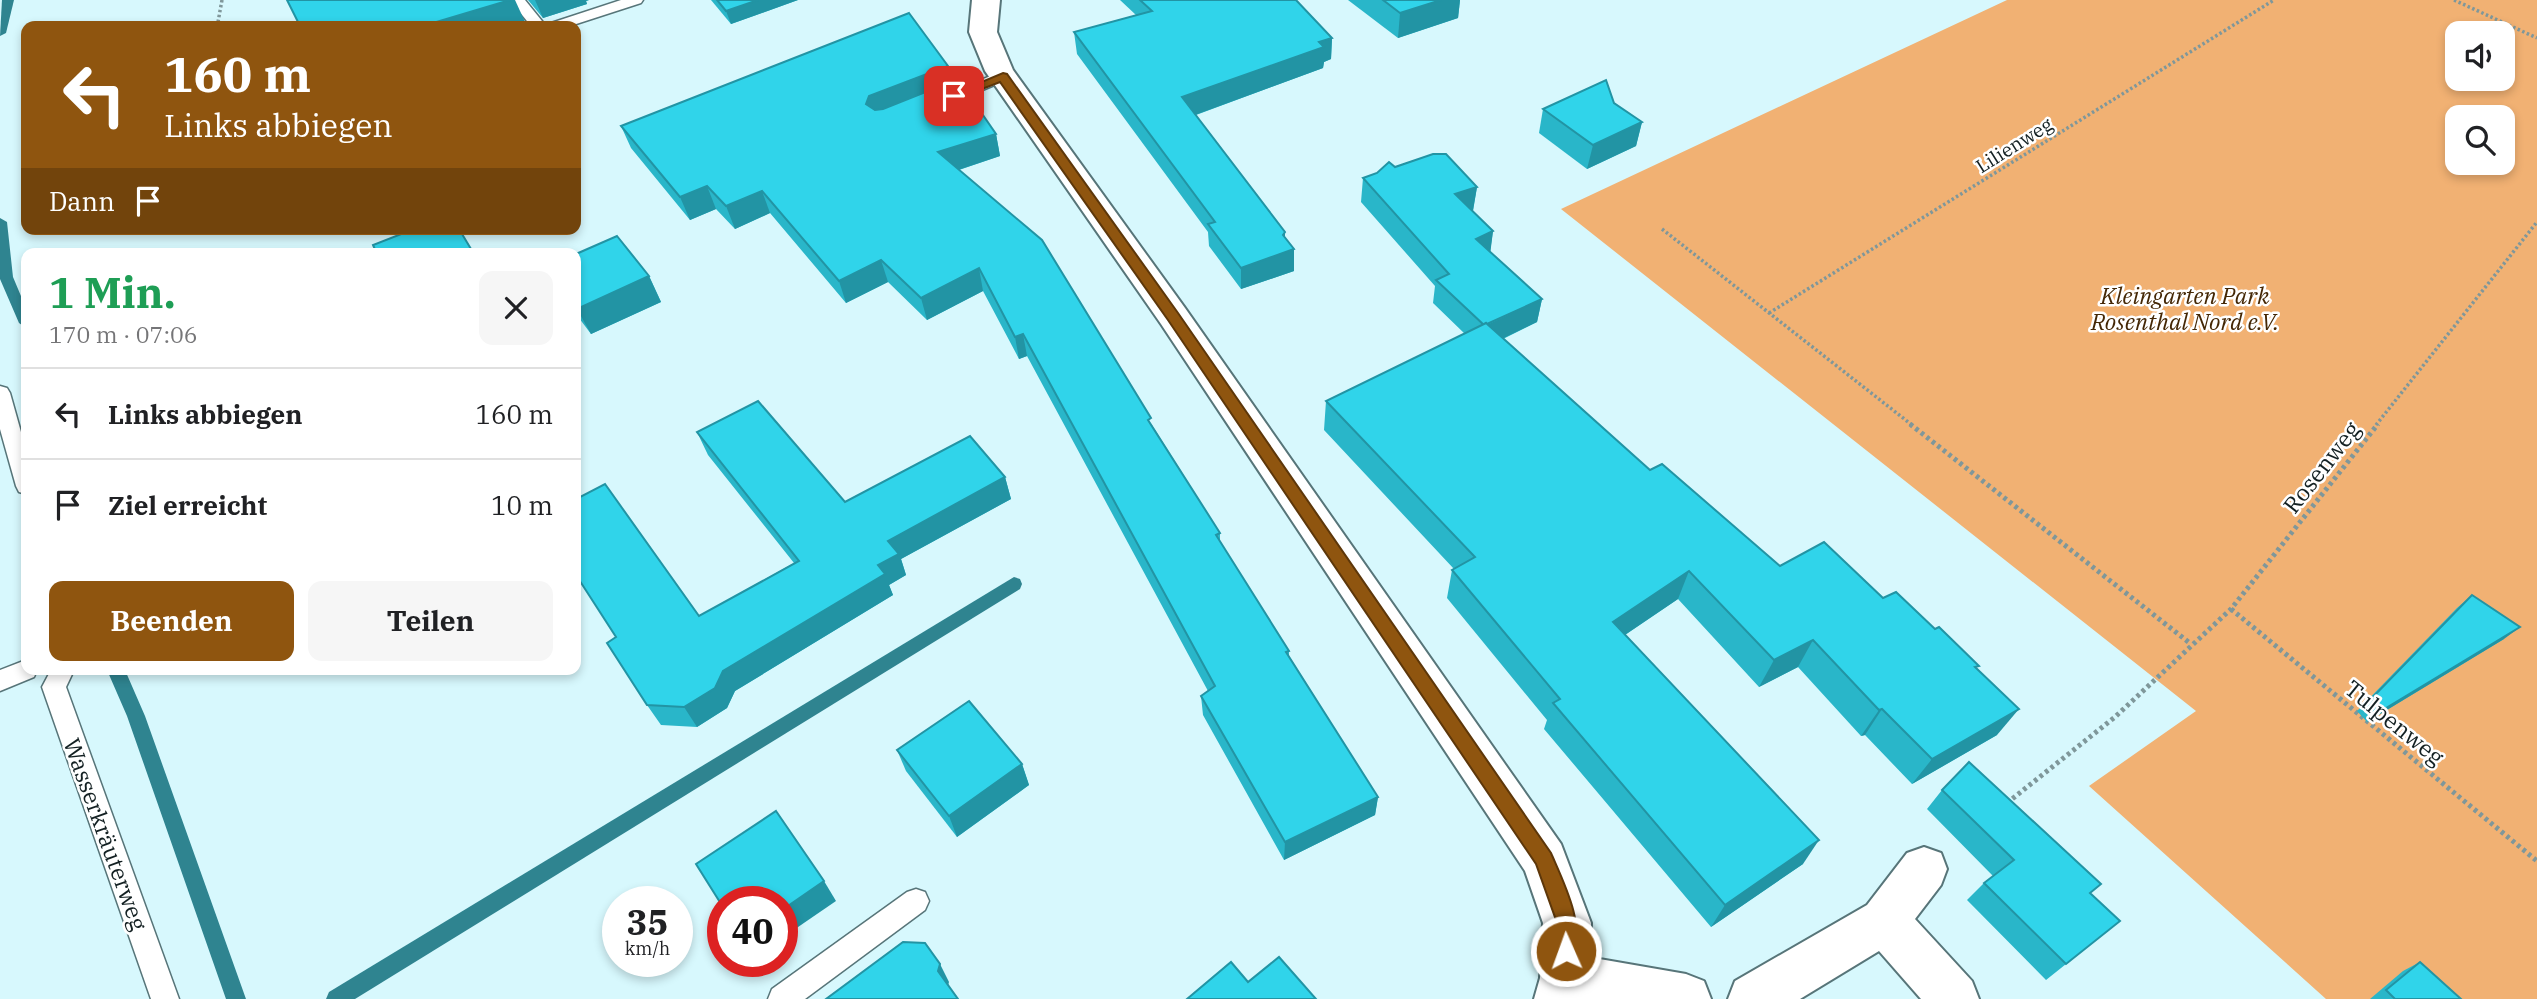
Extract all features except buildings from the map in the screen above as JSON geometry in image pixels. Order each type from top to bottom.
[{"type":"street","points":[[986,0],[983,32],[994,62],[1003,76],[1173,316],[1544,860],[1567,923],[1562,988],[1686,999]]},
{"type":"street","points":[[1753,999],[1884,921],[1924,869]]},
{"type":"street","points":[[1884,921],[1954,999]]},
{"type":"lane","points":[[517,0],[534,21]]},
{"type":"lane","points":[[571,21],[636,0]]},
{"type":"lane","points":[[930,106],[1003,76]]},
{"type":"lane","points":[[0,393],[21,468]]},
{"type":"lane","points":[[0,681],[21,672]]},
{"type":"lane","name":"Wasserkräuterweg","points":[[60,675],[54,687],[165,999]]},
{"type":"lane","points":[[782,999],[916,901]]},
{"type":"path","points":[[218,21],[222,0]]},
{"type":"path","name":"Lilienweg","points":[[1768,313],[2274,0]]},
{"type":"path","points":[[2454,0],[2537,38]]},
{"type":"path","name":"Rosenweg","points":[[1998,810],[2115,717],[2191,644],[2231,610],[2537,222]]},
{"type":"path","points":[[1662,229],[2191,644]]},
{"type":"path","name":"Tulpenweg","points":[[2231,610],[2537,861]]},
{"type":"green space","name":"Kleingarten Park Rosenthal Nord e.V.","points":[[2007,0],[2537,0],[2537,999],[2326,999],[2089,786],[2196,711],[1561,209]]},
{"type":"waterway","points":[[0,33],[8,0]]},
{"type":"waterway","points":[[0,222],[6,277],[21,312]]},
{"type":"waterway","points":[[336,999],[1014,584]]},
{"type":"waterway","points":[[118,675],[136,716],[236,999]]},
{"type":"route","points":[[954,96],[1003,76],[1173,316],[1544,860],[1567,923],[1566,951]]}]
